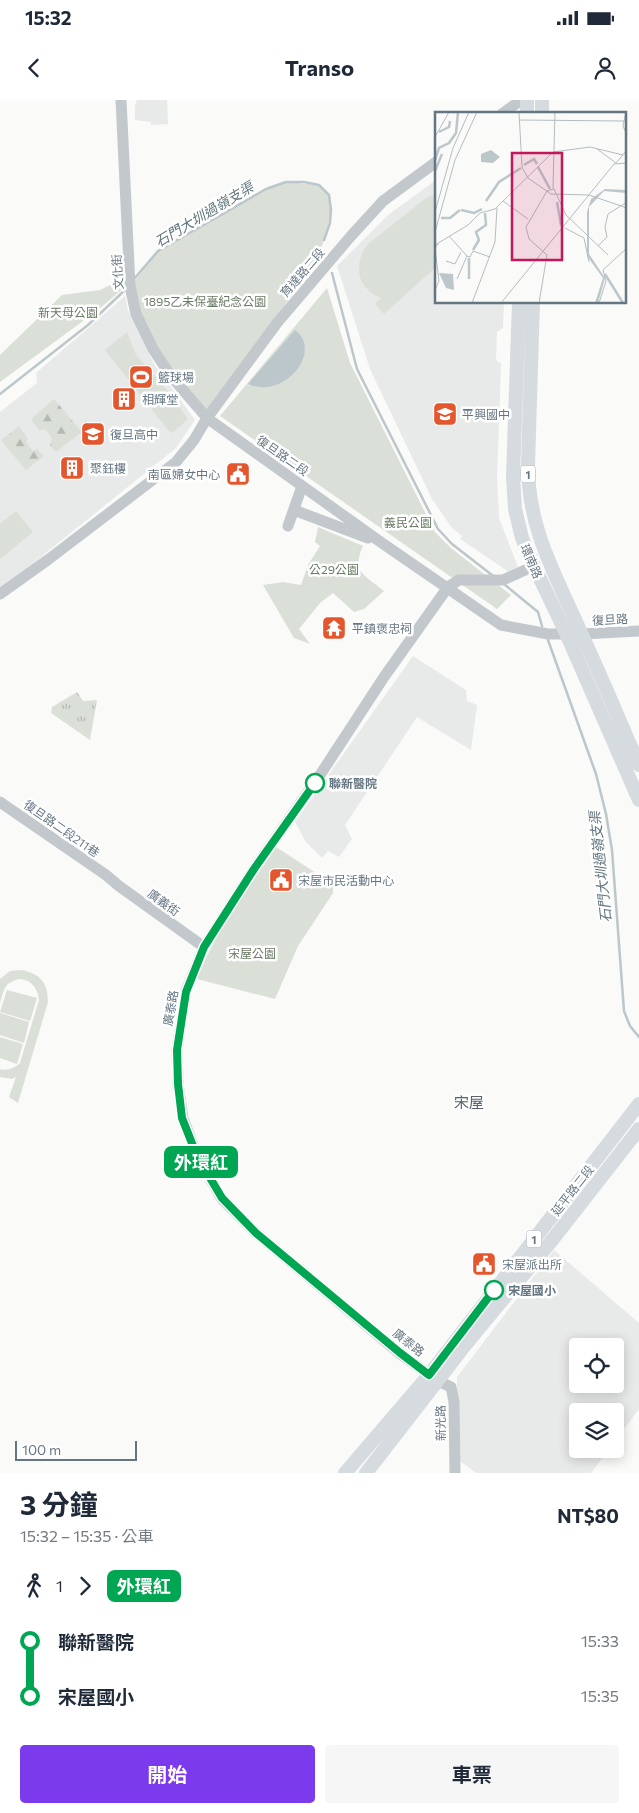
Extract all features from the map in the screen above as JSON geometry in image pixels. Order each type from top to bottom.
[{"type":"main road","name":"環南路","points":[[519,304],[512,476],[515,510],[522,538],[639,800]]},
{"type":"main road","name":"環南路","points":[[533,304],[528,490],[532,512],[550,566],[582,634],[639,766]]},
{"type":"main road","points":[[517,347],[532,347]]},
{"type":"main road","name":"延平路二段","points":[[367,1472],[434,1378],[639,1104]]},
{"type":"main road","name":"延平路二段","points":[[350,1468],[466,1344],[553,1239],[639,1129]]},
{"type":"street","name":"文化街","points":[[121,100],[130,284],[136,314],[153,349],[170,375],[207,418]]},
{"type":"street","points":[[505,112],[521,100]]},
{"type":"street","name":"育達路二段","points":[[207,418],[277,323],[351,236],[383,201],[435,163]]},
{"type":"street","points":[[0,594],[176,462],[194,440],[207,418]]},
{"type":"street","name":"復旦路二段","points":[[207,418],[501,625],[548,634],[582,634]]},
{"type":"street","points":[[288,526],[302,486]]},
{"type":"street","points":[[294,510],[382,543]]},
{"type":"street","points":[[448,587],[459,580],[503,580],[534,566]]},
{"type":"street","name":"廣泰路","points":[[434,1378],[399,1352],[256,1233],[222,1198],[197,1156],[182,1118],[177,1050],[186,992],[204,947],[254,869],[320,775],[384,676],[448,587]]},
{"type":"street","name":"復旦路","points":[[582,634],[639,631]]},
{"type":"street","name":"復旦路二段211巷","points":[[0,802],[108,877]]},
{"type":"street","name":"廣義街","points":[[108,877],[204,947]]},
{"type":"street","name":"新光路","points":[[434,1378],[451,1387],[454,1402],[455,1473]]},
{"type":"shaded area","points":[[137,100],[167,100],[168,124],[151,125],[151,122],[135,120]]},
{"type":"shaded area","name":"平興國中","points":[[435,181],[435,304],[504,304],[503,328],[497,332],[496,360],[501,364],[497,478],[499,518],[518,567],[509,572],[460,539],[462,536],[452,528],[432,499],[370,369],[337,266],[388,215]]},
{"type":"shaded area","name":"復旦高中","points":[[125,296],[128,310],[154,364],[195,420],[176,448],[0,590],[0,412],[37,383],[36,373]]},
{"type":"shaded area","points":[[295,330],[303,339],[305,350],[302,361],[296,371],[286,380],[274,385],[261,387],[248,384]]},
{"type":"shaded area","name":"聯新醫院","points":[[413,656],[466,690],[467,701],[477,705],[471,750],[417,717],[345,825],[352,839],[339,857],[328,851],[322,858],[306,842],[295,822]]},
{"type":"shaded area","name":"宋屋國小","points":[[554,1250],[639,1323],[639,1409],[624,1429],[624,1403],[569,1403],[569,1458],[602,1458],[591,1473],[476,1473],[456,1458],[457,1377]]},
{"type":"green space","name":"1895乙未保臺紀念公園","points":[[286,182],[319,185],[328,194],[331,209],[325,239],[315,263],[208,412],[166,370],[136,314],[134,282],[158,251],[266,189]]},
{"type":"green space","points":[[435,195],[435,268],[384,314],[375,304],[381,298],[373,294],[362,282],[359,268],[360,261],[367,245],[426,198]]},
{"type":"green space","name":"新天母公園","points":[[124,278],[126,286],[98,310],[0,382],[0,355],[62,295],[100,290]]},
{"type":"green space","name":"1895乙未保臺紀念公園","points":[[327,288],[350,363],[435,532],[451,548],[511,595],[497,609],[220,416]]},
{"type":"green space","name":"籃球場","points":[[127,332],[136,355],[168,391],[188,419],[172,433],[105,350]]},
{"type":"green space","points":[[54,399],[82,432],[56,452],[50,445],[52,438],[45,429],[39,431],[31,419]]},
{"type":"green space","points":[[19,426],[28,439],[26,442],[33,451],[37,449],[44,456],[26,470],[1,440]]},
{"type":"green space","points":[[16,511],[33,532],[0,559],[0,524]]},
{"type":"green space","name":"公29公園","points":[[318,527],[363,546],[359,567],[366,577],[384,591],[364,609],[354,612],[333,593],[320,603],[299,629],[310,644],[294,638],[263,585],[283,582],[301,585],[308,565],[320,546],[315,542]]},
{"type":"green space","points":[[77,692],[83,701],[97,700],[90,740],[51,713],[52,707]]},
{"type":"green space","name":"宋屋公園","points":[[276,847],[333,884],[333,893],[298,946],[275,999],[197,979],[223,925]]},
{"type":"green space","points":[[22,970],[34,974],[42,980],[48,995],[48,1002],[18,1103],[9,1097],[16,1077],[12,1079],[0,1077],[0,1069],[11,1069],[20,1063],[39,1000],[33,985],[19,979],[6,986],[0,1003],[0,979],[10,971]]},
{"type":"green space","points":[[7,990],[37,998],[30,1021],[0,1012]]},
{"type":"green space","points":[[0,1013],[29,1022],[24,1043],[0,1035]]},
{"type":"green space","points":[[0,1037],[23,1044],[17,1064],[0,1058]]},
{"type":"waterway","name":"石門大圳過嶺支渠","points":[[134,279],[158,251],[266,189],[286,182],[304,182],[319,185],[329,195],[330,223],[324,240]]},
{"type":"waterway","name":"石門大圳過嶺支渠","points":[[332,273],[357,369],[438,529],[452,544],[492,575]]},
{"type":"waterway","name":"石門大圳過嶺支渠","points":[[0,394],[88,325],[126,289]]},
{"type":"waterway","name":"石門大圳過嶺支渠","points":[[504,584],[538,612],[542,626]]},
{"type":"waterway","name":"石門大圳過嶺支渠","points":[[548,640],[596,774],[606,814],[612,850],[624,1011],[630,1026],[639,1037]]},
{"type":"bus line","name":"外環紅","points":[[315,783],[254,869],[212,934],[204,947],[186,992],[177,1050],[182,1118],[197,1156],[222,1198],[235,1212],[256,1233],[364,1324],[429,1375],[494,1290]]},
{"type":"place","name":"籃球場","points":[[141,377]]},
{"type":"place","name":"相輝堂","points":[[124,399]]},
{"type":"place","name":"平興國中","points":[[445,414]]},
{"type":"place","name":"復旦高中","points":[[93,434]]},
{"type":"place","name":"聚鈺樓","points":[[72,468]]},
{"type":"place","name":"南區婦女中心","points":[[238,474]]},
{"type":"place","name":"平鎮褒忠祠","points":[[334,628]]},
{"type":"place","name":"聯新醫院","points":[[315,783]]},
{"type":"place","name":"宋屋市民活動中心","points":[[281,880]]},
{"type":"place","name":"宋屋派出所","points":[[484,1264]]},
{"type":"place","name":"宋屋國小","points":[[494,1290]]},
{"type":"district","name":"宋屋","points":[[469,1102]]},
{"type":"park label","name":"義民公園","points":[[408,522]]}]
